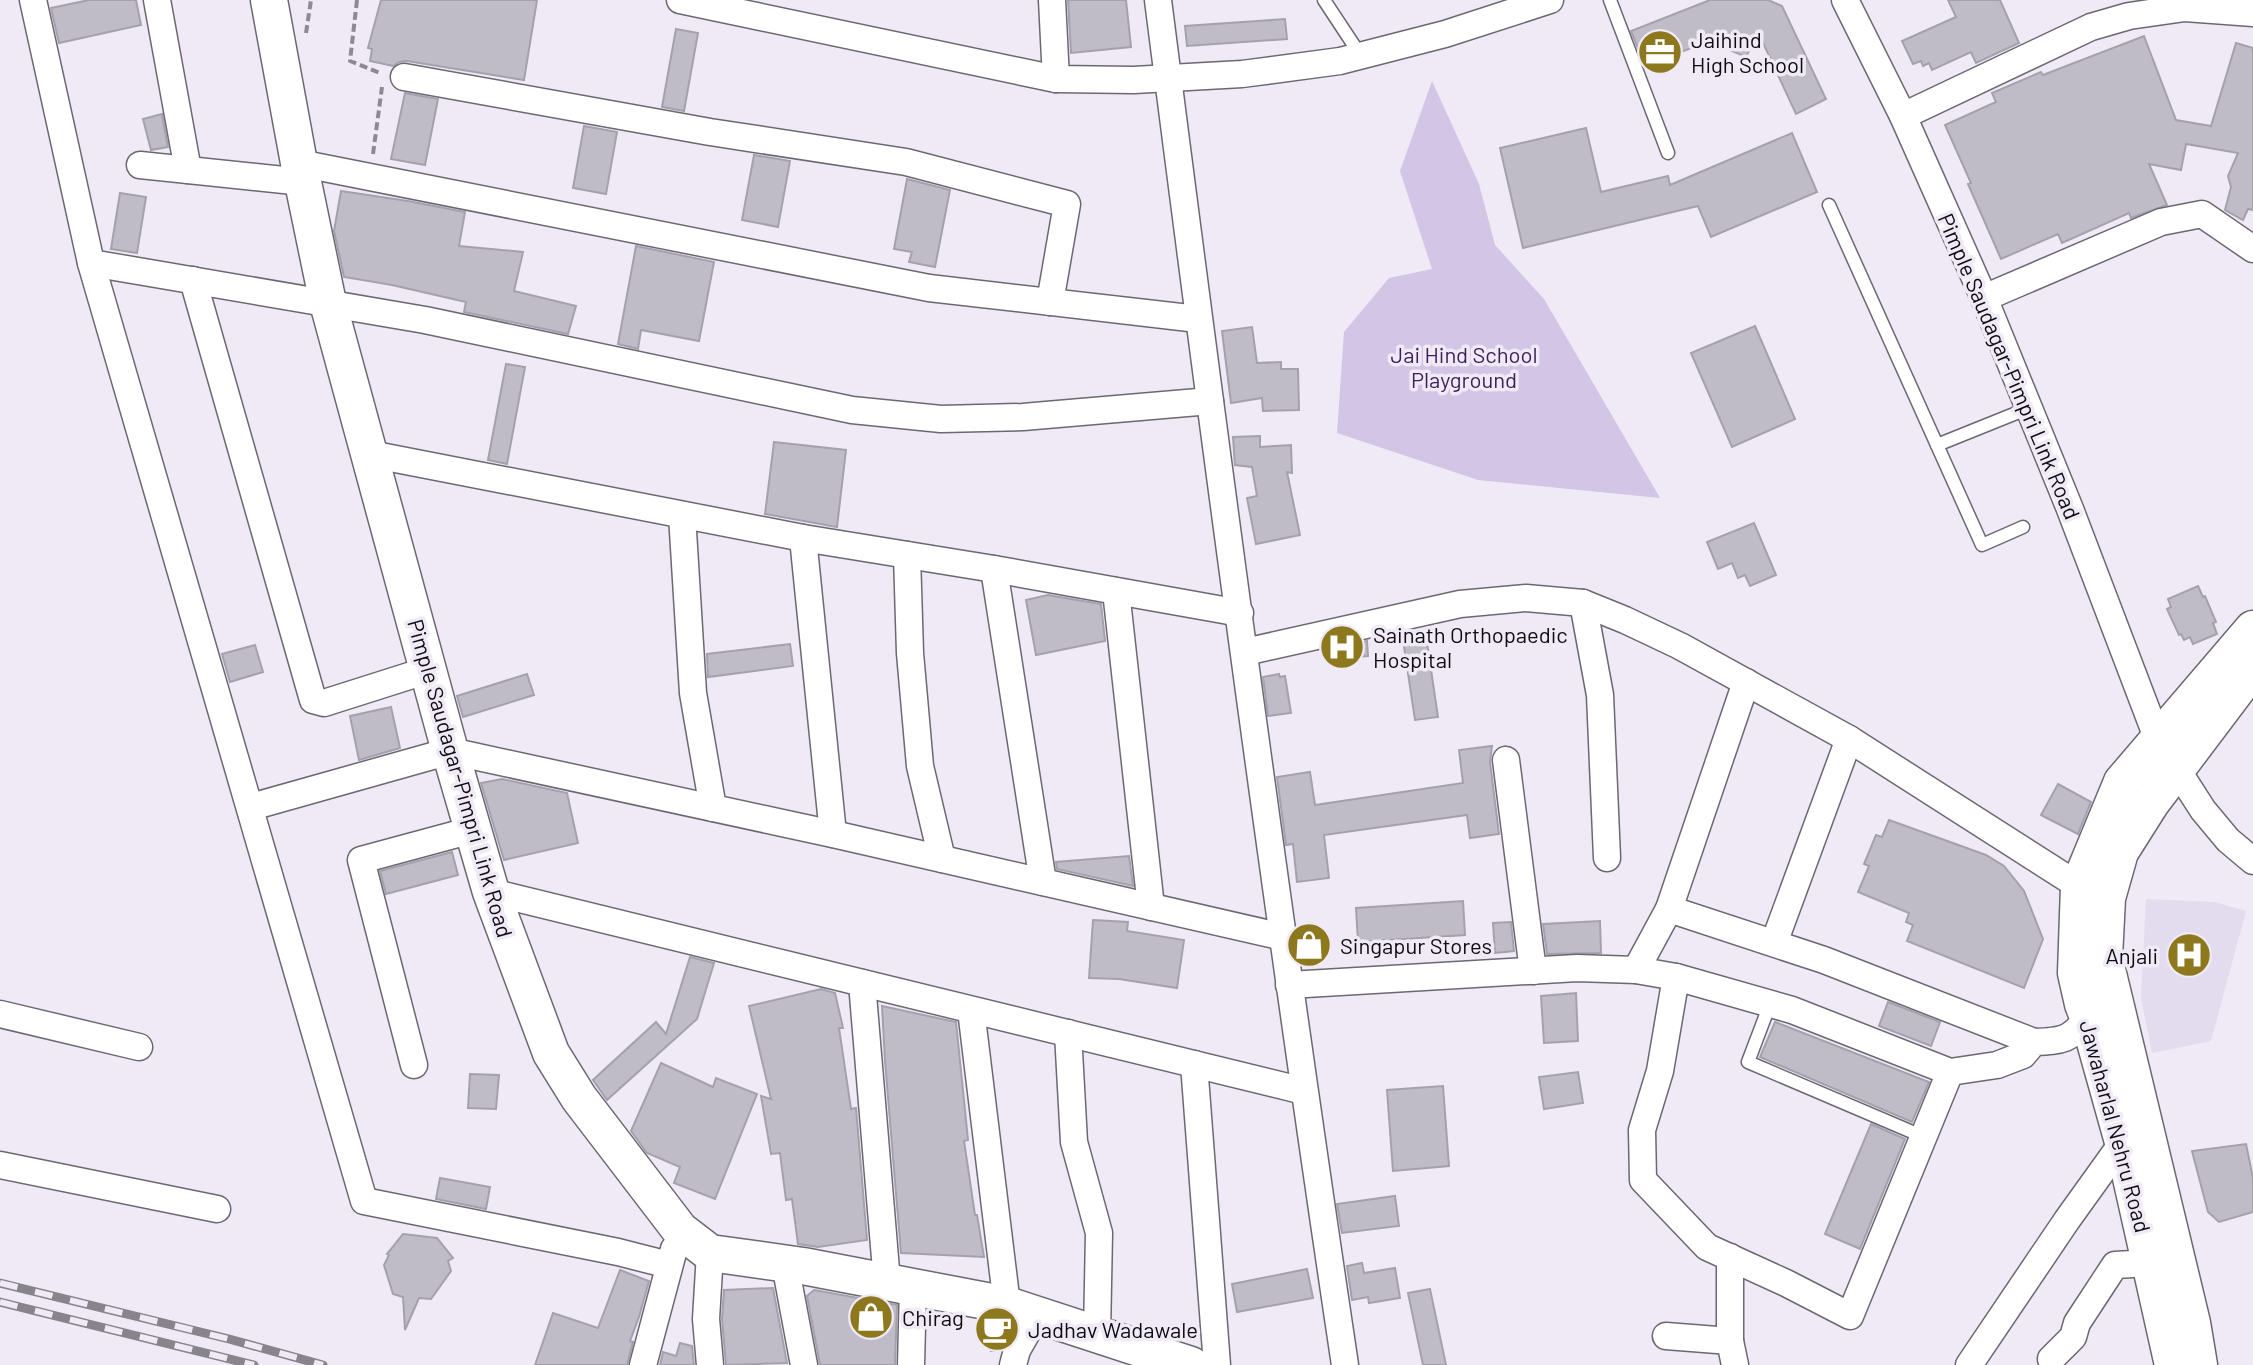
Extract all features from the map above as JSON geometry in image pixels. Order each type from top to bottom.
[{"type":"street","points":[[33,0],[91,263],[364,1201],[669,1265]]},
{"type":"street","points":[[157,0],[188,170]]},
{"type":"street","name":"Pimple Saudagar-Pimpri Link Road","points":[[269,0],[328,303],[472,830],[491,892],[551,1053],[579,1098],[680,1230],[710,1253],[900,1284],[1022,1310],[1097,1335],[1154,1359],[1191,1365]]},
{"type":"street","points":[[680,0],[1056,79],[1242,74],[1340,61],[1445,34],[1550,0]]},
{"type":"street","points":[[1052,0],[1056,79]]},
{"type":"street","points":[[1158,0],[1198,319],[1289,985],[1345,1365]]},
{"type":"street","name":"Pimple Saudagar-Pimpri Link Road","points":[[1845,0],[1903,116],[1984,298],[2168,754],[2203,810],[2228,840],[2253,861]]},
{"type":"street","points":[[1903,116],[2091,27],[2129,16],[2185,8],[2253,13]]},
{"type":"street","points":[[404,77],[710,132],[906,162],[1067,204],[1050,302]]},
{"type":"street","points":[[140,165],[188,170],[301,172],[929,288],[1198,319]]},
{"type":"street","points":[[1984,298],[2161,222],[2202,214],[2253,249]]},
{"type":"street","points":[[91,263],[442,324],[852,410],[941,419],[1023,417],[1210,401]]},
{"type":"street","points":[[193,280],[313,700],[324,703],[428,670]]},
{"type":"street","points":[[370,454],[803,538],[1240,613]]},
{"type":"street","points":[[682,515],[693,693],[713,808]]},
{"type":"street","points":[[803,538],[833,834]]},
{"type":"street","points":[[907,555],[910,653],[920,766],[942,859]]},
{"type":"street","points":[[994,569],[1043,882]]},
{"type":"street","points":[[1116,591],[1151,907]]},
{"type":"street","points":[[1245,652],[1460,604],[1526,598],[1583,603],[1680,646],[1849,739],[2093,892]]},
{"type":"street","points":[[1583,603],[1600,695],[1607,858]]},
{"type":"street","points":[[2168,754],[2253,629]]},
{"type":"street","points":[[2199,1365],[2192,1323],[2104,957],[2093,892],[2122,782],[2168,754],[2253,668]]},
{"type":"street","points":[[1636,970],[1669,909],[1746,682]]},
{"type":"street","points":[[1774,943],[1849,739]]},
{"type":"street","points":[[251,807],[450,751],[833,834],[1283,937]]},
{"type":"street","points":[[1506,760],[1533,971]]},
{"type":"street","points":[[414,1065],[361,860],[472,830]]},
{"type":"street","points":[[491,892],[1304,1091]]},
{"type":"street","name":"Jawaharlal Nehru Road","points":[[2093,892],[2076,973],[2123,1142],[2173,1365]]},
{"type":"street","points":[[1669,909],[1838,965],[2034,1042],[2060,1041],[2076,1033],[2088,1017]]},
{"type":"street","points":[[1289,985],[1577,968],[1636,970],[1676,977],[1792,1010],[1950,1072],[1997,1065],[2023,1055],[2034,1042]]},
{"type":"street","points":[[1676,977],[1660,1071],[1642,1130],[1643,1180],[1707,1247],[1850,1316],[1950,1072]]},
{"type":"street","points":[[862,983],[911,1365]]},
{"type":"street","points":[[971,1010],[1022,1310],[1013,1365]]},
{"type":"street","points":[[0,1014],[139,1047]]},
{"type":"street","points":[[1068,1033],[1074,1142],[1099,1233],[1097,1335]]},
{"type":"street","points":[[1194,1064],[1217,1365]]},
{"type":"street","points":[[1969,1365],[2123,1142]]},
{"type":"street","points":[[0,1165],[217,1209]]},
{"type":"street","points":[[643,1365],[680,1230]]},
{"type":"street","points":[[710,1253],[706,1319],[710,1365]]},
{"type":"street","points":[[1666,1336],[1732,1353],[1730,1257]]},
{"type":"street","points":[[2051,1359],[2073,1337],[2077,1323],[2115,1265],[2151,1263]]},
{"type":"street","points":[[785,1264],[804,1365]]},
{"type":"lane","points":[[1324,0],[1361,56]]},
{"type":"lane","points":[[1610,0],[1668,153]]},
{"type":"lane","points":[[1829,205],[1982,545],[2023,527]]},
{"type":"lane","points":[[1937,445],[2029,408]]},
{"type":"lane","points":[[1770,1004],[1748,1062],[1924,1137]]},
{"type":"path","points":[[357,0],[350,61],[384,74],[373,154]]},
{"type":"shaded area","name":"Anjali","points":[[2146,899],[2215,902],[2246,911],[2211,1041],[2152,1053],[2141,998]]},
{"type":"green space","name":"Jai Hind School Playground","points":[[1432,81],[1479,184],[1495,245],[1544,299],[1660,498],[1478,480],[1337,433],[1344,332],[1389,278],[1432,269],[1400,171]]},
{"type":"building","points":[[89,0],[136,0],[141,25],[59,43],[51,8]]},
{"type":"building","points":[[381,0],[537,0],[524,80],[407,61],[393,66],[370,61],[372,49],[368,48]]},
{"type":"building","points":[[1068,0],[1126,0],[1131,47],[1071,53]]},
{"type":"building","name":"Jaihind High School","points":[[1710,0],[1768,0],[1782,6],[1826,99],[1796,114],[1758,32],[1746,57],[1709,41],[1645,66],[1631,31]]},
{"type":"building","points":[[1948,0],[2000,0],[2019,43],[1976,63],[1971,52],[1932,70],[1929,63],[1923,66],[1921,61],[1913,64],[1902,41],[1956,17]]},
{"type":"building","points":[[1285,19],[1287,39],[1187,46],[1185,26]]},
{"type":"building","points":[[676,29],[698,33],[684,111],[662,107]]},
{"type":"building","points":[[2144,36],[2176,120],[2211,126],[2236,43],[2253,48],[2253,210],[2248,209],[2243,220],[2225,210],[2231,187],[2228,176],[2238,153],[2186,144],[2181,170],[2149,164],[2167,205],[2131,218],[2129,213],[2062,243],[2058,234],[2001,259],[1945,125],[1996,102],[1992,93],[2041,72],[2043,75]]},
{"type":"building","points":[[405,93],[438,99],[425,165],[391,159]]},
{"type":"building","points":[[162,114],[168,147],[151,150],[143,119]]},
{"type":"building","points":[[584,126],[617,132],[606,194],[573,188]]},
{"type":"building","points":[[1586,128],[1601,192],[1668,176],[1670,185],[1792,133],[1817,192],[1711,237],[1698,206],[1523,248],[1500,148]]},
{"type":"building","points":[[754,155],[790,161],[778,227],[742,220]]},
{"type":"building","points":[[907,179],[950,190],[935,267],[909,262],[912,252],[894,249]]},
{"type":"building","points":[[341,191],[465,212],[459,246],[523,252],[514,291],[576,306],[568,334],[464,312],[466,302],[344,277],[334,231]]},
{"type":"building","points":[[120,193],[146,197],[137,253],[111,249]]},
{"type":"building","points":[[636,246],[714,262],[699,341],[641,330],[638,349],[618,344]]},
{"type":"building","points":[[1755,326],[1795,419],[1732,447],[1691,353]]},
{"type":"building","points":[[1252,327],[1257,363],[1281,362],[1281,369],[1298,369],[1299,410],[1263,411],[1262,398],[1231,403],[1222,331]]},
{"type":"building","points":[[506,364],[525,367],[507,464],[488,460]]},
{"type":"building","points":[[1260,436],[1260,447],[1291,445],[1292,473],[1287,472],[1300,535],[1256,544],[1247,498],[1257,496],[1252,467],[1235,465],[1233,437]]},
{"type":"building","points":[[774,442],[846,450],[837,527],[765,514]]},
{"type":"building","points":[[1754,523],[1776,575],[1750,586],[1745,575],[1738,578],[1732,563],[1718,569],[1707,542]]},
{"type":"building","points":[[2198,586],[2216,622],[2213,623],[2217,634],[2193,644],[2190,637],[2184,640],[2179,635],[2167,609],[2171,607],[2168,599]]},
{"type":"building","points":[[1048,595],[1101,604],[1105,641],[1036,655],[1026,600]]},
{"type":"building","points":[[1426,636],[1438,717],[1415,720],[1403,640]]},
{"type":"building","points":[[1367,641],[1368,656],[1328,659],[1327,650]]},
{"type":"building","points":[[790,644],[793,666],[708,677],[707,654]]},
{"type":"building","points":[[255,645],[263,672],[230,682],[222,654]]},
{"type":"building","points":[[527,674],[534,695],[463,717],[457,696]]},
{"type":"building","points":[[1279,674],[1280,677],[1285,676],[1291,713],[1268,716],[1263,677]]},
{"type":"building","points":[[391,707],[400,748],[359,760],[350,716]]},
{"type":"building","points":[[1492,746],[1490,762],[1499,834],[1470,838],[1467,815],[1324,835],[1329,878],[1297,882],[1293,844],[1286,845],[1277,777],[1310,772],[1315,805],[1463,783],[1459,750]]},
{"type":"building","points":[[502,779],[567,793],[578,843],[504,860],[481,783]]},
{"type":"building","points":[[2058,784],[2091,802],[2078,834],[2041,815]]},
{"type":"building","points":[[1889,820],[1986,855],[2004,866],[2024,891],[2043,939],[2024,988],[1907,941],[1913,925],[1906,922],[1909,913],[1858,892],[1869,866],[1864,864],[1876,835],[1882,837]]},
{"type":"building","points":[[452,852],[458,875],[386,894],[380,871]]},
{"type":"building","points":[[1129,856],[1133,886],[1057,869],[1056,862]]},
{"type":"building","points":[[1463,901],[1465,935],[1358,942],[1356,908]]},
{"type":"building","points":[[1093,920],[1128,922],[1127,931],[1184,940],[1177,988],[1089,978]]},
{"type":"building","points":[[1600,921],[1601,953],[1547,954],[1543,924]]},
{"type":"building","points":[[1511,922],[1514,951],[1495,953],[1493,923]]},
{"type":"building","points":[[690,957],[714,963],[697,1019],[607,1100],[593,1080],[656,1022],[666,1034]]},
{"type":"building","points":[[821,989],[835,993],[843,1028],[839,1028],[851,1109],[856,1108],[867,1240],[818,1247],[798,1244],[792,1199],[786,1200],[780,1153],[771,1154],[761,1096],[771,1099],[749,1006]]},
{"type":"building","points":[[1576,993],[1578,1041],[1544,1043],[1541,996]]},
{"type":"building","points":[[1888,1002],[1940,1022],[1931,1046],[1879,1026]]},
{"type":"building","points":[[882,1006],[956,1022],[968,1140],[964,1141],[984,1257],[901,1253]]},
{"type":"building","points":[[1775,1022],[1929,1082],[1912,1122],[1760,1057]]},
{"type":"building","points":[[661,1063],[713,1087],[716,1078],[757,1094],[715,1199],[674,1183],[680,1167],[647,1153],[631,1131]]},
{"type":"building","points":[[1578,1072],[1583,1103],[1544,1109],[1539,1077]]},
{"type":"building","points":[[470,1074],[499,1075],[496,1109],[468,1108]]},
{"type":"building","points":[[1443,1086],[1449,1166],[1393,1171],[1387,1090]]},
{"type":"building","points":[[1871,1124],[1905,1139],[1860,1249],[1825,1234]]},
{"type":"building","points":[[2246,1144],[2253,1178],[2253,1212],[2219,1222],[2208,1212],[2192,1151]]},
{"type":"building","points":[[440,1178],[490,1187],[486,1209],[436,1199]]},
{"type":"building","points":[[1395,1196],[1399,1226],[1342,1233],[1337,1204]]},
{"type":"building","points":[[403,1234],[437,1238],[453,1258],[448,1261],[451,1271],[431,1299],[419,1298],[405,1330],[403,1297],[393,1294],[384,1265],[387,1254]]},
{"type":"building","points":[[1362,1263],[1364,1273],[1395,1268],[1400,1298],[1369,1303],[1368,1297],[1352,1300],[1347,1266]]},
{"type":"building","points":[[1307,1269],[1313,1298],[1237,1312],[1232,1284]]},
{"type":"building","points":[[620,1270],[649,1281],[630,1341],[633,1342],[627,1365],[535,1365],[553,1313],[598,1328]]},
{"type":"building","points":[[773,1288],[787,1363],[726,1365],[722,1319],[724,1290]]},
{"type":"building","points":[[1430,1289],[1446,1365],[1423,1365],[1408,1293]]},
{"type":"building","name":"Chirag","points":[[814,1290],[897,1305],[895,1365],[820,1365],[807,1296]]},
{"type":"building","points":[[986,1327],[1008,1327],[1009,1332],[1001,1349],[991,1351]]},
{"type":"building","points":[[680,1343],[692,1346],[694,1365],[660,1365],[663,1352],[676,1356]]},
{"type":"railway","points":[[0,1283],[323,1365]]},
{"type":"railway","points":[[0,1302],[254,1365]]},
{"type":"place","name":"Jaihind High School","points":[[1660,52]]},
{"type":"place","name":"Sainath Orthopaedic Hospital","points":[[1342,647]]},
{"type":"place","name":"Singapur Stores","points":[[1309,945]]},
{"type":"place","name":"Anjali","points":[[2189,955]]},
{"type":"place","name":"Chirag","points":[[871,1317]]},
{"type":"place","name":"Jadhav Wadawale","points":[[997,1329]]}]
